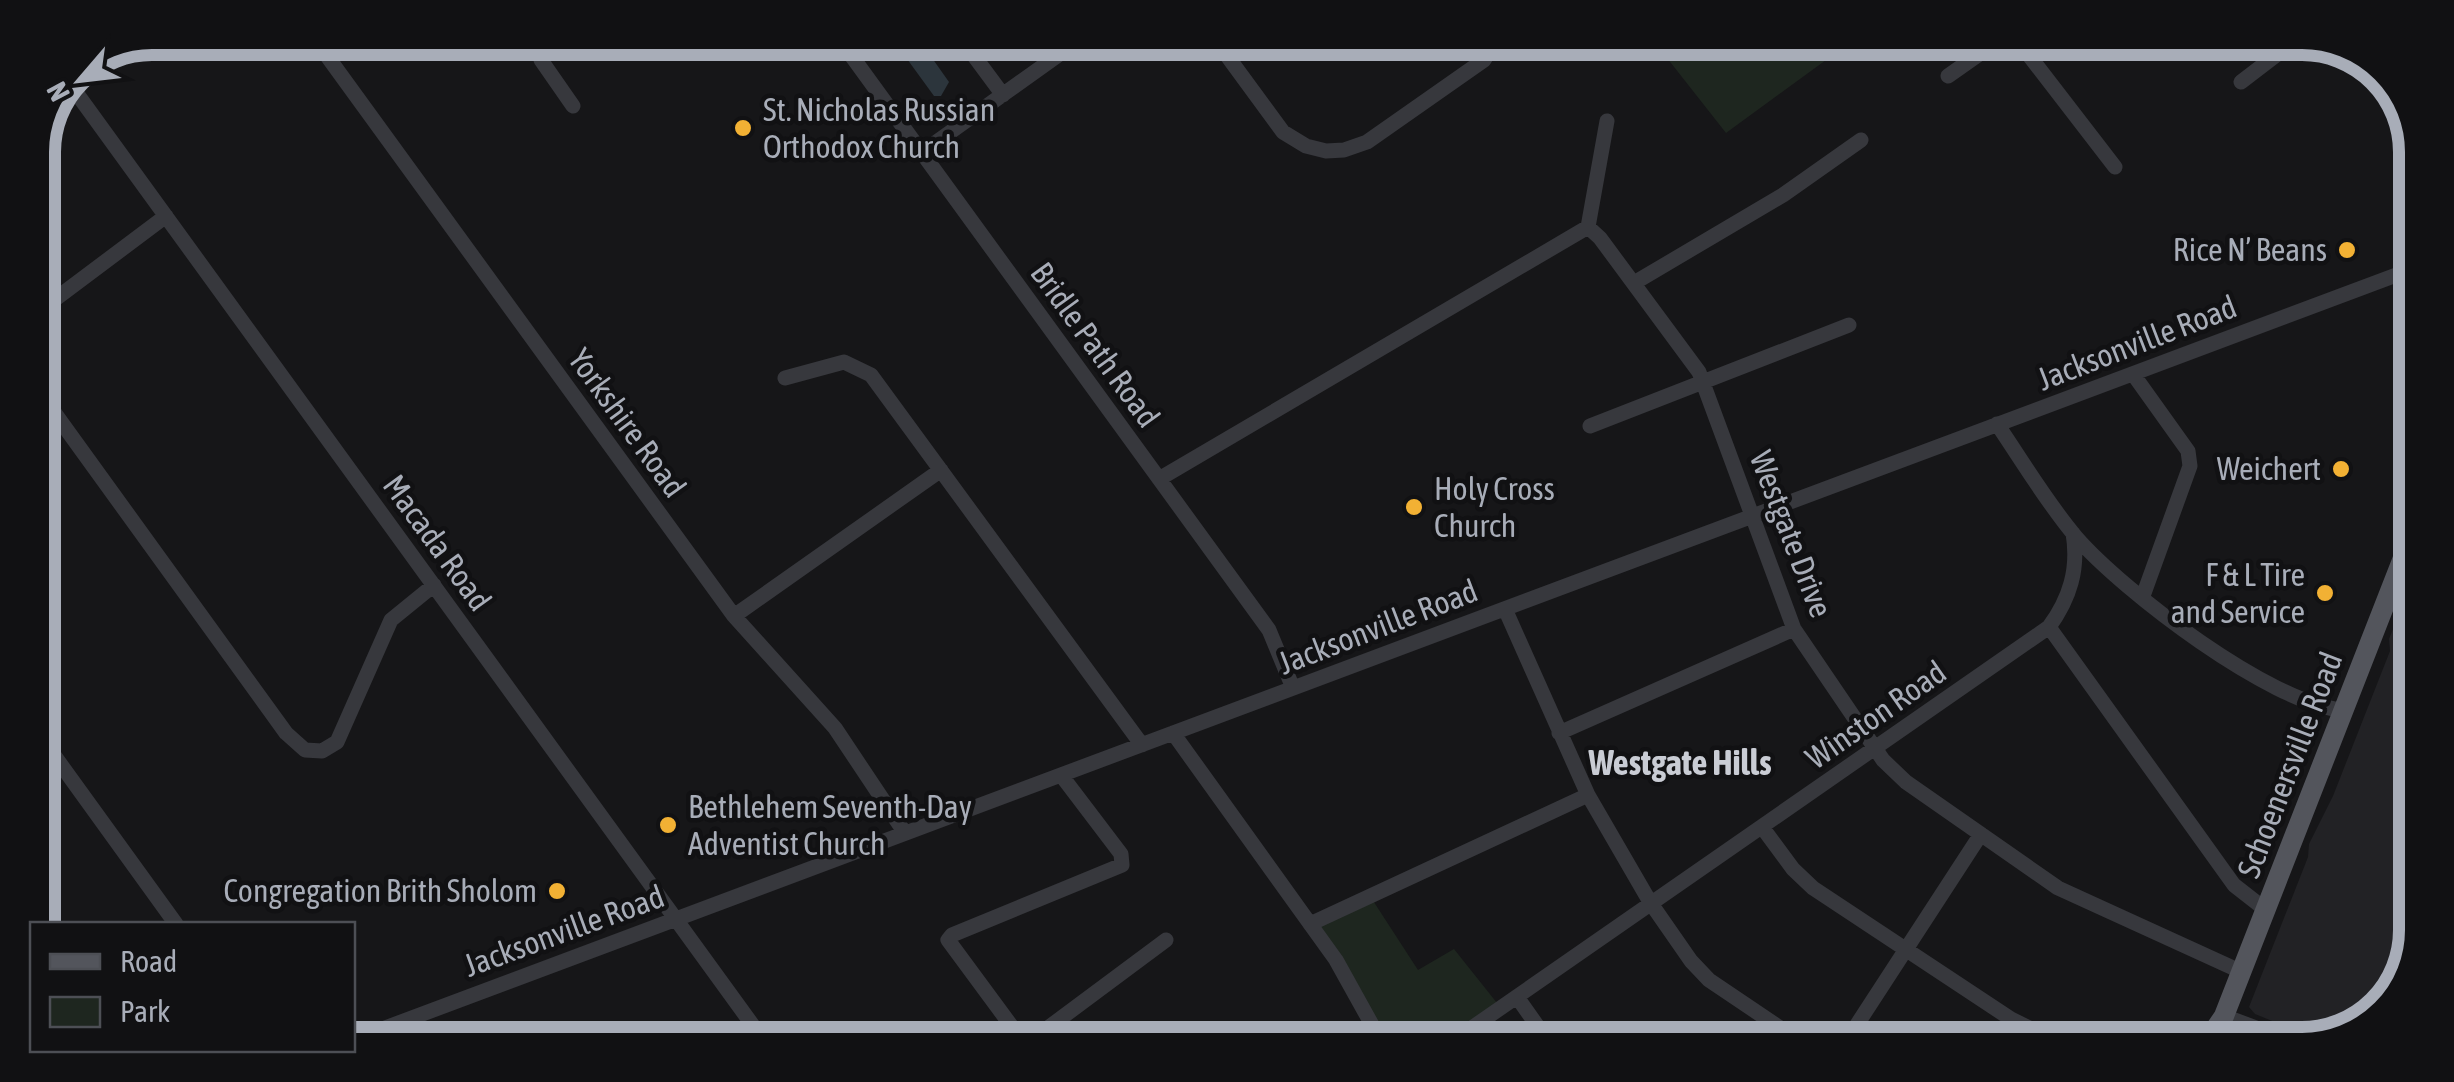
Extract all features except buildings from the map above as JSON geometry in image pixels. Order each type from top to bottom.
[{"type":"main road","name":"Schoenersville Road","points":[[2216,1027],[2242,972],[2399,568]]},
{"type":"main road","name":"Schoenersville Road","points":[[2224,1016],[2224,1027]]},
{"type":"street","name":"Yorkshire Road","points":[[326,55],[734,616],[836,728],[906,833]]},
{"type":"street","points":[[542,55],[573,106]]},
{"type":"street","name":"Bridle Path Road","points":[[851,55],[1268,630],[1293,688]]},
{"type":"street","points":[[974,55],[1003,95]]},
{"type":"street","points":[[921,153],[1059,55]]},
{"type":"street","points":[[1227,55],[1283,132],[1306,146],[1332,152],[1366,142],[1487,55]]},
{"type":"street","points":[[1948,76],[1978,55]]},
{"type":"street","points":[[2029,55],[2116,167]]},
{"type":"street","points":[[2241,82],[2276,55]]},
{"type":"street","name":"Macada Road","points":[[76,92],[754,1027]]},
{"type":"street","points":[[1158,479],[1588,227],[1607,120]]},
{"type":"street","points":[[1634,282],[1783,195],[1861,140]]},
{"type":"street","points":[[55,299],[166,216]]},
{"type":"street","name":"Westgate Drive","points":[[1588,227],[1687,352],[1702,380],[1794,629],[1875,750],[1906,782],[2082,901],[2242,972]]},
{"type":"street","name":"Jacksonville Road","points":[[385,1027],[2399,274]]},
{"type":"street","points":[[1590,426],[1849,325]]},
{"type":"street","points":[[785,378],[844,362],[858,366],[878,384],[1142,745]]},
{"type":"street","points":[[2133,374],[2188,451],[2190,466],[2143,596]]},
{"type":"street","points":[[55,414],[286,733],[305,750],[322,751],[337,742],[392,620],[434,585]]},
{"type":"street","points":[[1997,424],[2073,534],[2143,596],[2199,641],[2258,678],[2325,708],[2342,710]]},
{"type":"street","points":[[734,616],[942,470]]},
{"type":"street","name":"Winston Road","points":[[1473,1027],[2049,627],[2064,604],[2074,576],[2073,534]]},
{"type":"street","points":[[1505,608],[1588,796],[1650,902],[1691,962],[1709,980],[1779,1027]]},
{"type":"street","points":[[2049,627],[2234,886],[2266,910]]},
{"type":"street","points":[[1559,732],[1794,629]]},
{"type":"street","points":[[1173,733],[1336,960],[1373,1027]]},
{"type":"street","points":[[55,757],[175,922]]},
{"type":"street","points":[[1012,1027],[948,940],[952,935],[1122,865],[1121,854],[1062,775]]},
{"type":"street","points":[[1310,924],[1588,796]]},
{"type":"street","points":[[1762,826],[1803,880],[2026,1027]]},
{"type":"street","points":[[1855,1027],[1981,834]]},
{"type":"street","points":[[1049,1027],[1166,940]]},
{"type":"street","points":[[1517,997],[1538,1027]]},
{"type":"street","points":[[2224,1016],[2253,1027]]},
{"type":"shaded area","points":[[904,55],[930,55],[949,82],[941,96],[934,96]]},
{"type":"shaded area","points":[[2399,614],[2397,949],[2379,989],[2356,1011],[2333,1022],[2287,1027],[2255,1014],[2249,1007],[2308,857],[2309,844],[2333,796],[2390,651],[2389,639]]},
{"type":"green space","points":[[1665,55],[1833,55],[1726,133]]},
{"type":"green space","points":[[1370,896],[1418,970],[1454,949],[1501,1008],[1473,1027],[1373,1027],[1310,924]]},
{"type":"place","name":"St. Nicholas Russian Orthodox Church","points":[[743,128]]},
{"type":"place","name":"Rice N’ Beans","points":[[2347,250]]},
{"type":"place","name":"Weichert","points":[[2341,469]]},
{"type":"place","name":"Holy Cross Church","points":[[1414,507]]},
{"type":"place","name":"F & L Tire and Service","points":[[2325,593]]},
{"type":"place","name":"Bethlehem Seventh-Day Adventist Church","points":[[668,825]]},
{"type":"place","name":"Congregation Brith Sholom","points":[[557,891]]},
{"type":"district","name":"Westgate Hills","points":[[1680,763]]}]
